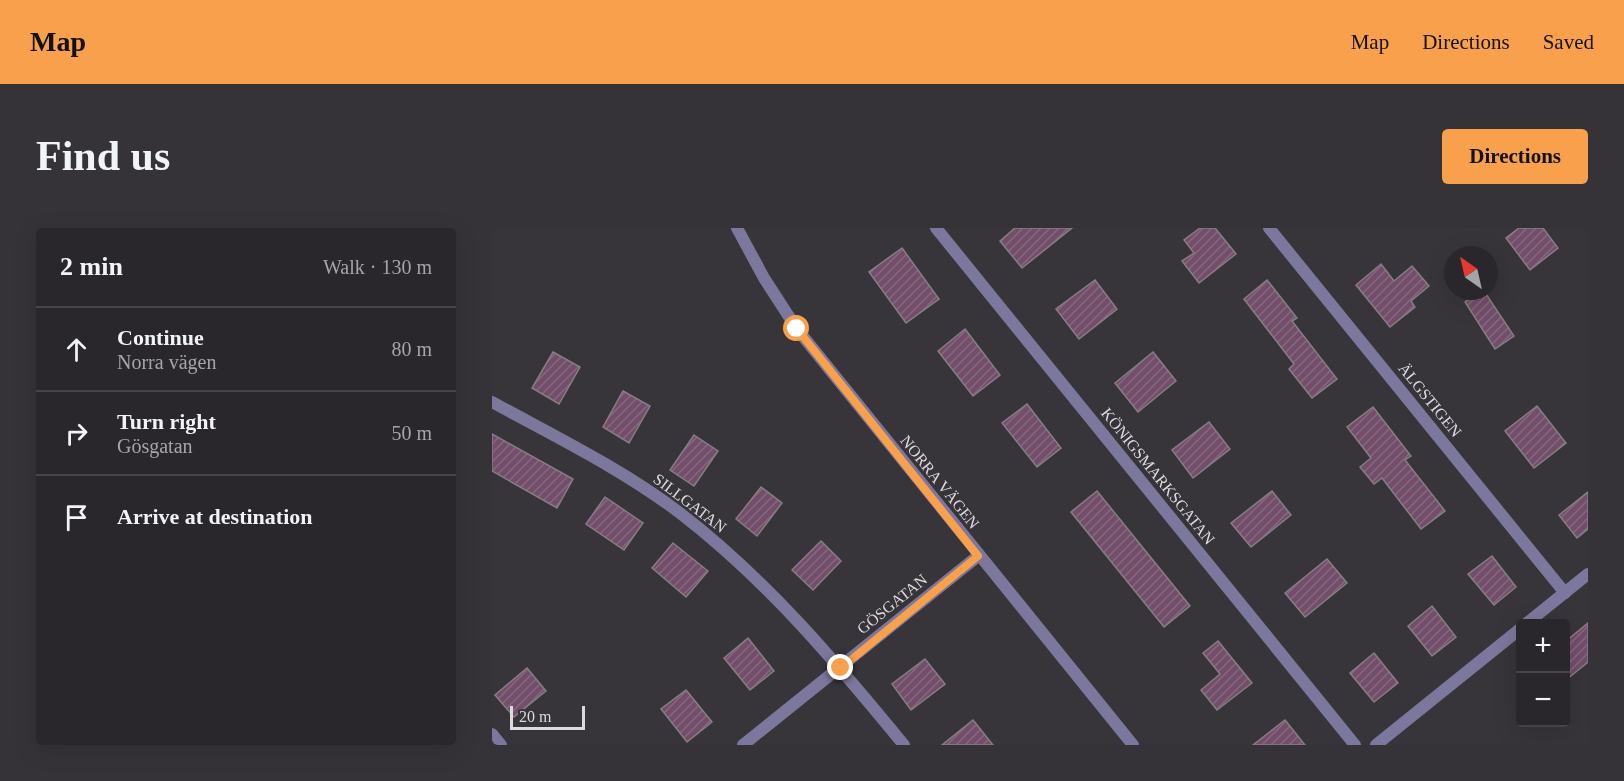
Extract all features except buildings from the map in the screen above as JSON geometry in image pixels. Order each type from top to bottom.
[{"type":"street","name":"NORRA VÄGEN","points":[[737,228],[764,278],[797,329],[978,556],[1133,745]]},
{"type":"street","name":"KÖNIGSMARKSGATAN","points":[[936,228],[1355,745]]},
{"type":"street","name":"ÄLGSTIGEN","points":[[1269,228],[1565,593]]},
{"type":"street","name":"SILLGATAN","points":[[492,402],[615,470],[679,513],[736,559],[782,602],[841,668],[904,745]]},
{"type":"street","name":"GÖSGATAN","points":[[743,745],[978,556]]},
{"type":"street","points":[[1533,619],[1588,574]]},
{"type":"street","points":[[1376,745],[1516,633]]},
{"type":"street","points":[[492,735],[501,745]]},
{"type":"route","points":[[797,329],[978,556],[841,668]]}]
